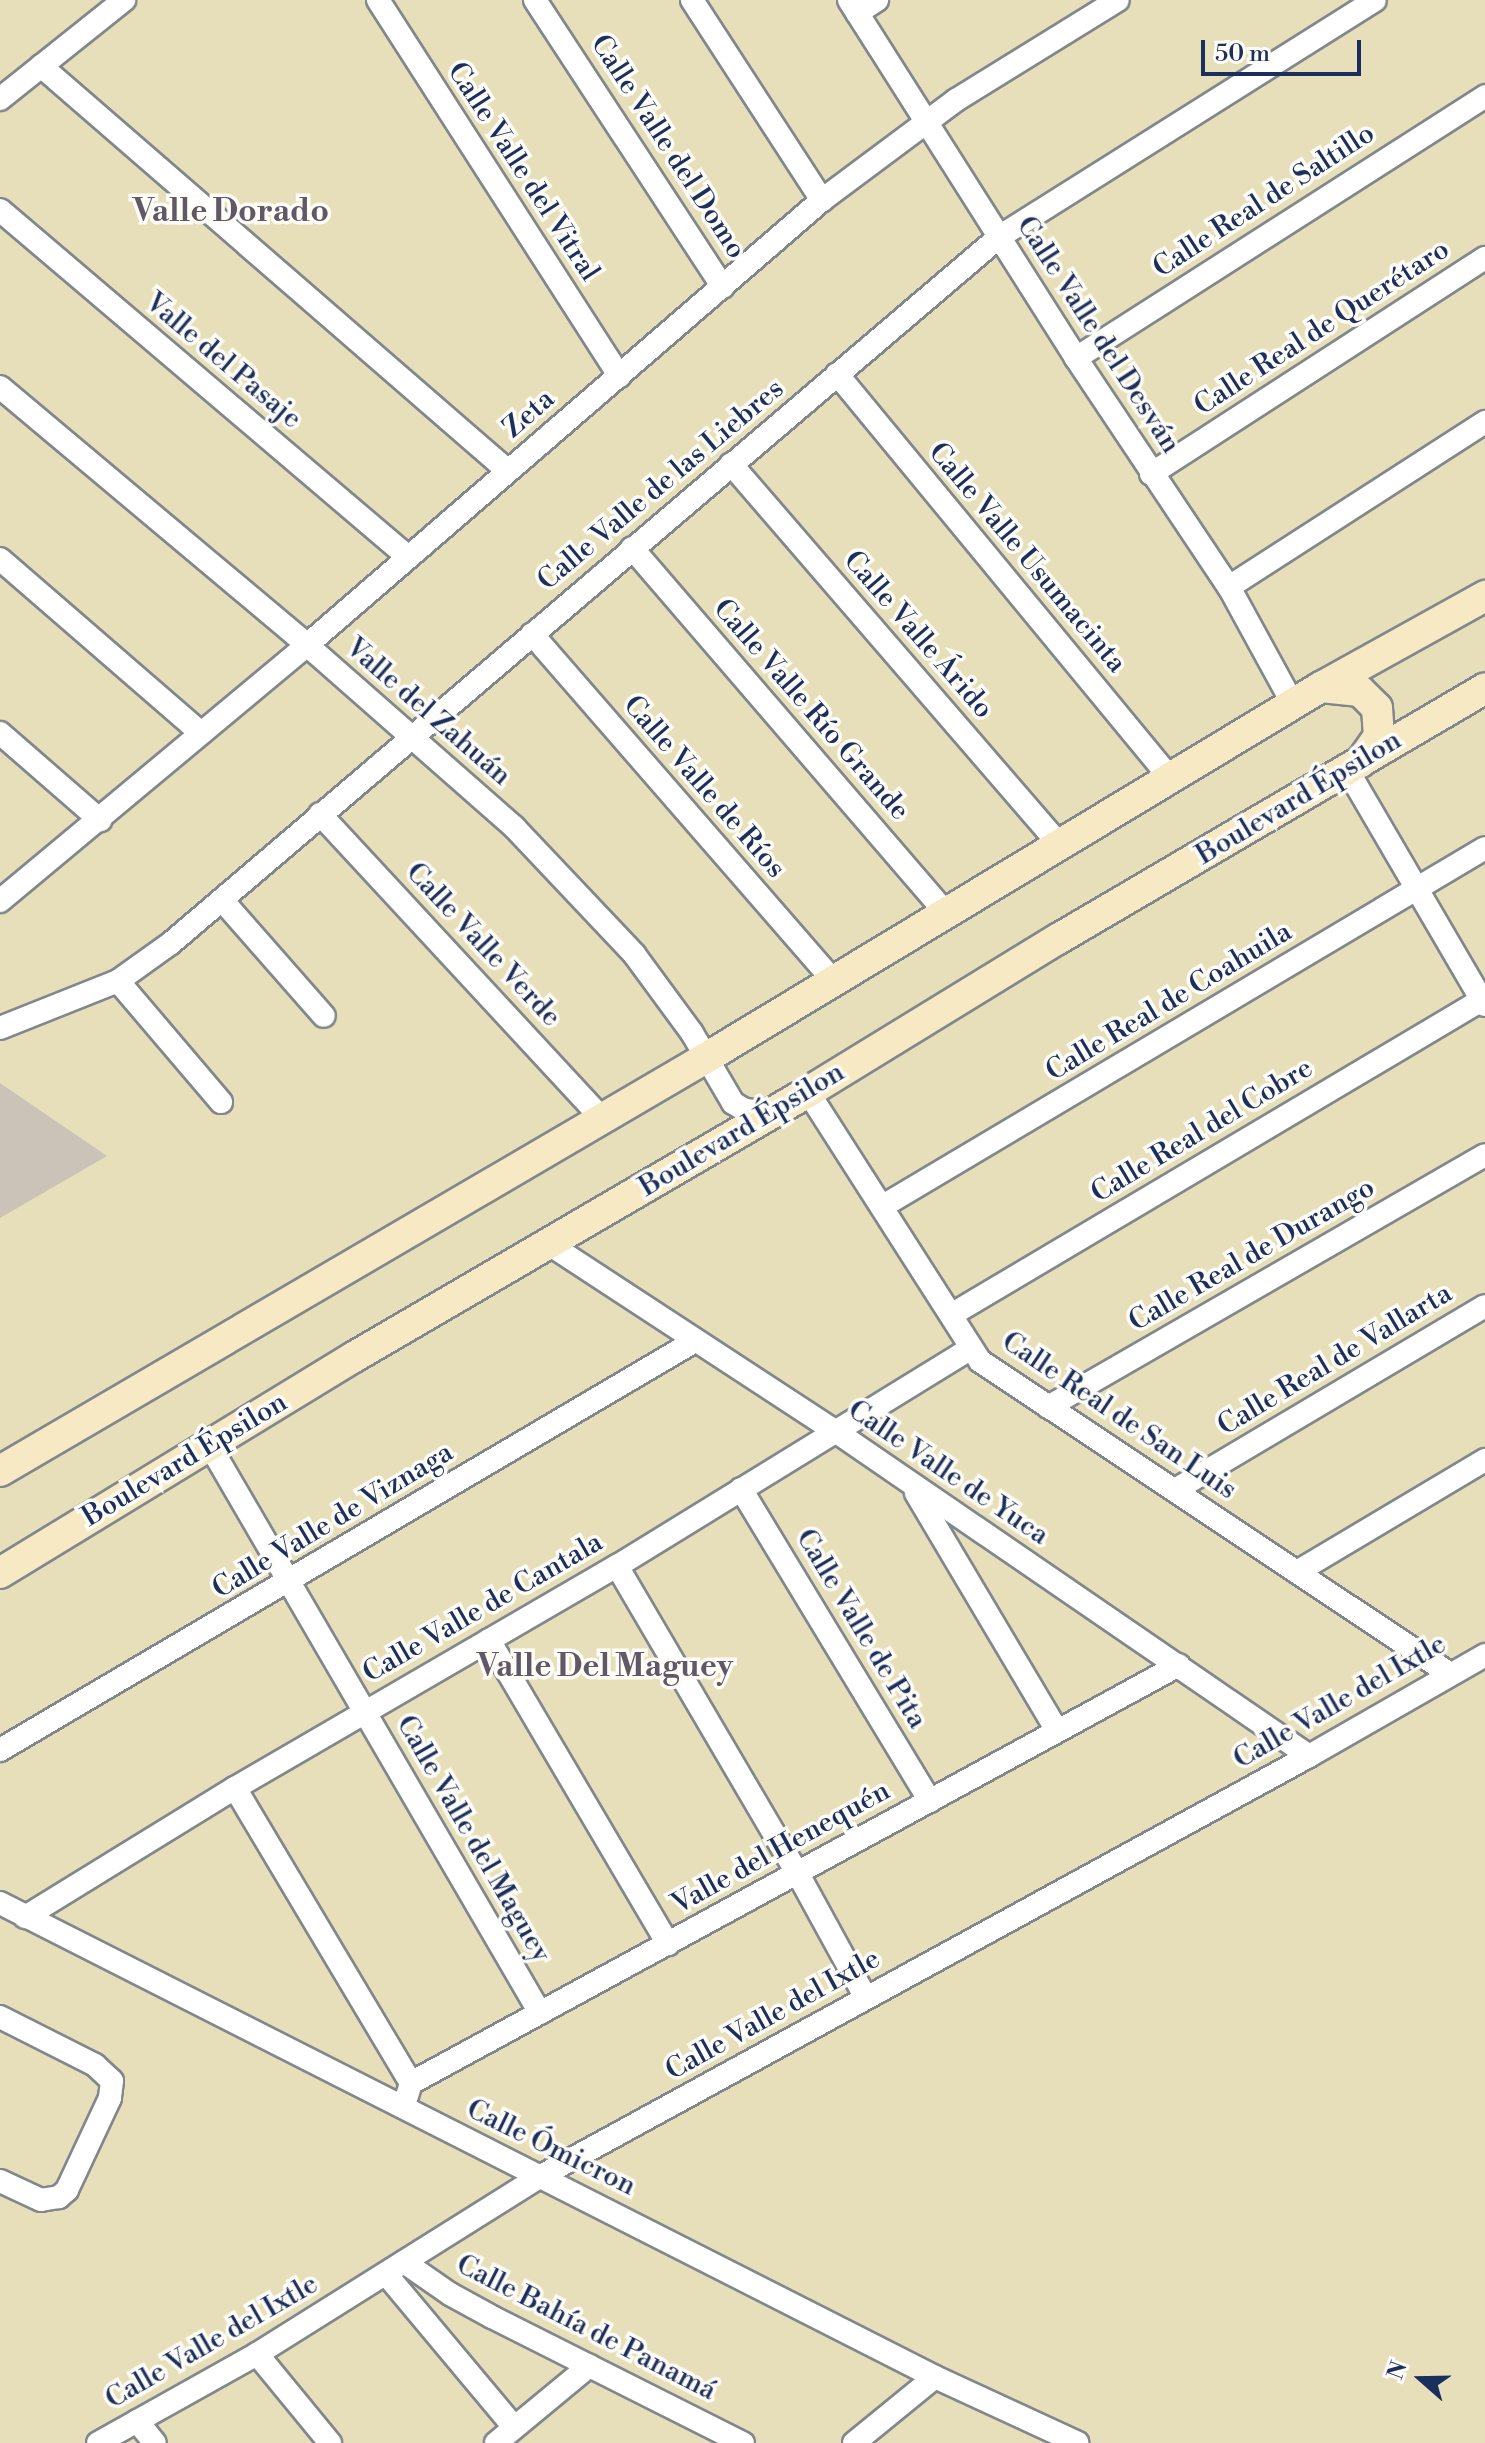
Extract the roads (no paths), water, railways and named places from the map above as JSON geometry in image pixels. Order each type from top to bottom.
[{"type":"street","points":[[0,99],[124,0]]},
{"type":"street","name":"Calle Valle del Vitral","points":[[378,0],[619,376]]},
{"type":"street","name":"Calle Valle del Domo","points":[[535,0],[723,287]]},
{"type":"street","points":[[692,0],[822,200]]},
{"type":"street","points":[[853,6],[877,0]]},
{"type":"street","name":"Zeta","points":[[0,901],[307,645],[822,200],[926,122],[1118,0]]},
{"type":"street","name":"Calle Valle de las Liebres","points":[[0,1028],[118,981],[222,900],[408,737],[999,237],[1375,0]]},
{"type":"street","name":"Calle Valle del Desván","points":[[853,6],[1151,474],[1229,587],[1293,704]]},
{"type":"street","points":[[41,66],[508,471]]},
{"type":"street","name":"Calle Real de Saltillo","points":[[1076,358],[1485,96]]},
{"type":"street","name":"Valle del Pasaje","points":[[0,210],[408,557]]},
{"type":"street","name":"Calle Real de Querétaro","points":[[1151,474],[1485,258]]},
{"type":"street","name":"Calle Valle Usumacinta","points":[[837,374],[1171,779]]},
{"type":"street","name":"Valle del Zahuán","points":[[4,399],[307,645],[408,737],[514,827],[602,919],[659,986],[733,1103],[745,1110],[774,1113]]},
{"type":"street","points":[[1229,587],[1485,422]]},
{"type":"street","name":"Calle Valle Árido","points":[[731,464],[1059,844]]},
{"type":"street","name":"Calle Valle Río Grande","points":[[632,548],[944,911]]},
{"type":"street","points":[[0,559],[201,733]]},
{"type":"street","points":[[0,1471],[706,1058],[944,911],[1171,779],[1321,687],[1485,596]]},
{"type":"street","name":"Calle Valle de Ríos","points":[[532,634],[832,979]]},
{"type":"street","points":[[1321,687],[1360,691],[1377,708],[1379,736],[1354,768],[1417,889],[1484,1001]]},
{"type":"street","name":"Boulevard Épsilon","points":[[0,1573],[774,1113],[1058,939],[1354,768],[1485,688]]},
{"type":"street","points":[[0,733],[100,820]]},
{"type":"street","name":"Calle Valle Verde","points":[[320,814],[602,1118]]},
{"type":"street","name":"Calle Real de Coahuila","points":[[883,1206],[1485,848]]},
{"type":"street","points":[[222,900],[324,1016]]},
{"type":"street","points":[[118,981],[221,1102]]},
{"type":"street","name":"Calle Real del Cobre","points":[[951,1315],[1484,1001]]},
{"type":"street","name":"Calle Real de San Luis","points":[[808,1092],[980,1361],[1450,1674]]},
{"type":"street","name":"Calle Real de Durango","points":[[1048,1407],[1485,1155]]},
{"type":"street","name":"Calle Valle de Yuca","points":[[549,1244],[838,1433],[1309,1756]]},
{"type":"street","name":"Calle Real de Vallarta","points":[[1175,1490],[1485,1306]]},
{"type":"street","name":"Calle Valle de Viznaga","points":[[0,1750],[695,1341]]},
{"type":"street","name":"Calle Valle de Cantala","points":[[25,1917],[235,1788],[617,1566],[838,1433],[970,1349]]},
{"type":"street","name":"Calle Valle del Maguey","points":[[210,1446],[540,2013]]},
{"type":"street","points":[[1297,1572],[1485,1460]]},
{"type":"street","points":[[912,1485],[1057,1730]]},
{"type":"street","name":"Calle Valle de Pita","points":[[741,1489],[930,1801]]},
{"type":"street","points":[[617,1566],[798,1874],[866,1998]]},
{"type":"street","points":[[489,1640],[668,1944]]},
{"type":"street","name":"Calle Valle del Ixtle","points":[[98,2443],[257,2354],[541,2176],[1309,1756],[1485,1655]]},
{"type":"street","name":"Valle del Henequén","points":[[411,2083],[1179,1665]]},
{"type":"street","points":[[235,1788],[411,2083],[403,2109]]},
{"type":"street","name":"Calle Ómicron","points":[[0,1903],[935,2377],[1078,2443]]},
{"type":"street","points":[[0,2017],[95,2065],[112,2081],[110,2098],[67,2190],[59,2197],[41,2200],[0,2181]]},
{"type":"street","points":[[395,2268],[514,2427]]},
{"type":"street","name":"Calle Bahía de Panamá","points":[[395,2268],[736,2442]]},
{"type":"street","points":[[257,2354],[330,2443]]},
{"type":"street","points":[[496,2443],[589,2366]]},
{"type":"street","points":[[854,2443],[935,2377]]},
{"type":"street","points":[[137,2421],[155,2443]]},
{"type":"district","name":"Valle Dorado","points":[[231,211]]},
{"type":"district","name":"Valle Del Maguey","points":[[605,1666]]}]
